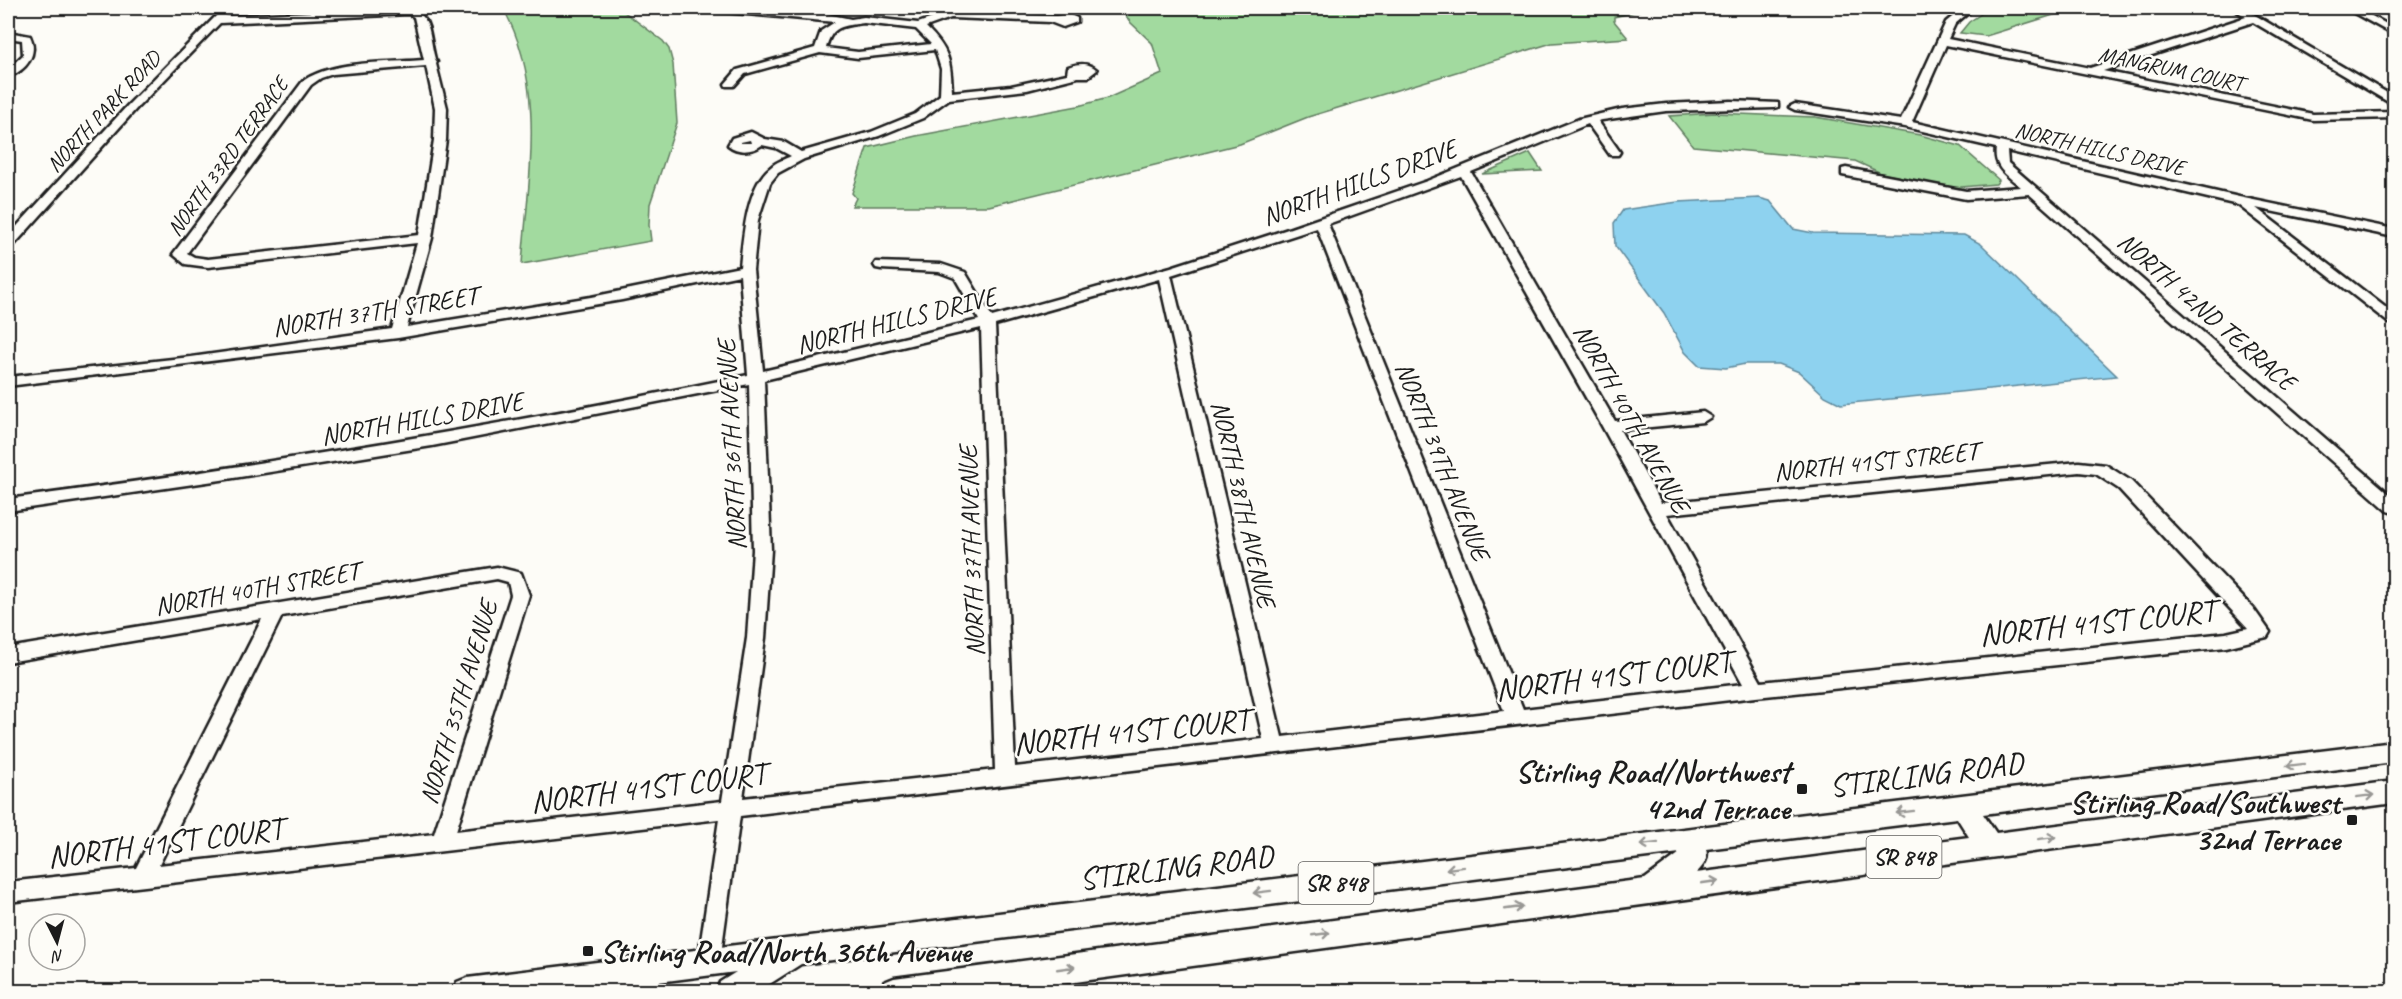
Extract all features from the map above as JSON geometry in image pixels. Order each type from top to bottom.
[{"type":"main road","name":"STIRLING ROAD","points":[[467,992],[2394,752]]},
{"type":"main road","name":"SR 848","points":[[894,992],[2394,792]]},
{"type":"main road","points":[[1963,805],[1989,846]]},
{"type":"main road","points":[[1652,890],[1692,860],[1694,854],[1690,839]]},
{"type":"main road","points":[[730,992],[796,950]]},
{"type":"street","name":"NORTH PARK ROAD","points":[[8,243],[215,20],[229,8]]},
{"type":"street","points":[[713,8],[822,16],[848,21],[888,21],[919,26],[950,15],[1056,19]]},
{"type":"street","points":[[1905,124],[1951,22],[1969,8]]},
{"type":"street","points":[[2238,8],[2394,101]]},
{"type":"street","points":[[2350,8],[2394,32]]},
{"type":"street","points":[[2368,8],[2394,22]]},
{"type":"street","points":[[215,20],[411,11],[419,16],[432,62],[441,108],[440,140],[425,238],[398,334]]},
{"type":"street","points":[[2091,71],[2254,18]]},
{"type":"street","points":[[820,50],[825,33],[838,24],[848,21]]},
{"type":"street","points":[[919,26],[939,46],[946,69],[946,96],[988,93],[1054,82],[1074,75]]},
{"type":"street","points":[[8,35],[26,38],[29,47],[28,56],[8,74]]},
{"type":"street","name":"MANGRUM COURT","points":[[1941,41],[2313,117],[2394,115]]},
{"type":"street","points":[[730,84],[741,72],[820,50],[858,55],[939,46]]},
{"type":"street","name":"NORTH 33RD TERRACE","points":[[425,238],[208,263],[190,261],[180,254],[307,83],[317,76],[332,71],[432,62]]},
{"type":"street","name":"NORTH 36TH AVENUE","points":[[709,961],[756,638],[762,550],[756,378],[746,270],[752,220],[764,183],[774,170],[800,156],[875,134],[919,116],[946,96]]},
{"type":"street","name":"NORTH HILLS DRIVE","points":[[8,506],[230,475],[450,439],[756,378],[988,323],[1164,273],[1321,222],[1464,171],[1554,132],[1591,120],[1631,111],[1774,105],[1786,110],[1795,107],[1905,124],[2239,201],[2394,233]]},
{"type":"street","points":[[1591,120],[1614,153]]},
{"type":"street","points":[[759,141],[780,145],[800,156]]},
{"type":"street","name":"NORTH 42ND TERRACE","points":[[2002,147],[2000,160],[2032,190],[2394,507]]},
{"type":"street","name":"NORTH 40TH AVENUE","points":[[1464,171],[1657,509],[1756,690]]},
{"type":"street","points":[[1846,172],[1966,195],[2032,190]]},
{"type":"street","points":[[2239,201],[2394,320]]},
{"type":"street","name":"NORTH 39TH AVENUE","points":[[1321,222],[1517,719]]},
{"type":"street","points":[[881,265],[941,268],[960,275],[988,323]]},
{"type":"street","name":"NORTH 37TH STREET","points":[[8,382],[166,366],[398,334],[660,290],[746,270]]},
{"type":"street","name":"NORTH 38TH AVENUE","points":[[1164,273],[1275,747]]},
{"type":"street","name":"NORTH 37TH AVENUE","points":[[988,323],[1005,777]]},
{"type":"street","points":[[1610,426],[1703,417]]},
{"type":"street","name":"NORTH 41ST STREET","points":[[1657,509],[2079,467],[2100,469],[2125,485],[2247,612],[2261,632]]},
{"type":"street","name":"NORTH 40TH STREET","points":[[8,655],[497,573],[515,577]]},
{"type":"street","name":"NORTH 35TH AVENUE","points":[[442,842],[520,595],[515,577]]},
{"type":"street","points":[[143,876],[275,612]]},
{"type":"street","name":"NORTH 41ST COURT","points":[[8,892],[1756,690],[2226,640],[2261,632]]},
{"type":"green space","points":[[503,8],[619,8],[663,41],[669,49],[673,64],[677,123],[650,204],[651,241],[522,264],[530,166],[530,101],[517,38]]},
{"type":"green space","points":[[1121,8],[1650,8],[1614,17],[1614,21],[1628,38],[1552,43],[1308,117],[1240,144],[989,206],[852,206],[856,198],[852,193],[867,148],[916,136],[1078,106],[1108,98],[1162,74],[1152,43],[1130,22]]},
{"type":"green space","points":[[1990,8],[2076,8],[1986,36],[1960,33],[1969,22]]},
{"type":"green space","points":[[1715,113],[1815,117],[1920,135],[1960,146],[1999,180],[1996,184],[1950,188],[1881,173],[1855,161],[1693,146],[1669,116]]},
{"type":"green space","points":[[1530,153],[1542,171],[1482,174]]},
{"type":"water","points":[[1759,198],[1770,201],[1793,229],[1813,233],[1964,235],[1981,244],[2117,376],[1841,404],[1825,396],[1799,372],[1779,364],[1745,364],[1726,368],[1699,366],[1685,352],[1664,313],[1615,246],[1614,223],[1623,210],[1678,202]]},
{"type":"place","name":"Stirling Road/Northwest 42nd Terrace","points":[[1802,789]]},
{"type":"place","name":"Stirling Road/Southwest 32nd Terrace","points":[[2352,820]]},
{"type":"place","name":"Stirling Road/North 36th Avenue","points":[[588,951]]}]
